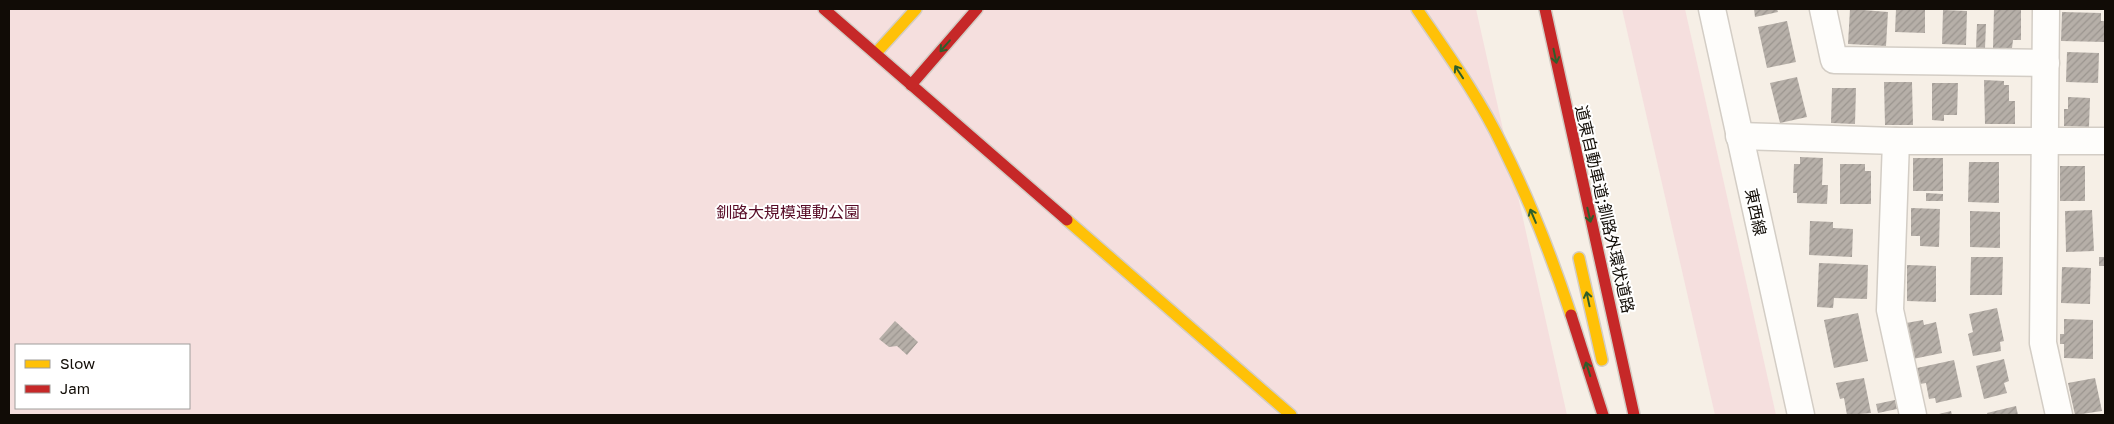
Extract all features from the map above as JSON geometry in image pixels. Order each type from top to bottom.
[{"type":"main road","points":[[824,9],[1291,415]]},
{"type":"main road","points":[[876,53],[916,9]]},
{"type":"main road","points":[[912,85],[977,9]]},
{"type":"main road","points":[[1417,9],[1464,79],[1502,144],[1558,276],[1603,415]]},
{"type":"main road","name":"道東自動車道;釧路外環状道路","points":[[1544,9],[1634,415]]},
{"type":"main road","points":[[1578,251],[1603,367]]},
{"type":"main road","points":[[1610,396],[1614,415]]},
{"type":"street","name":"東西線","points":[[1712,9],[1801,415]]},
{"type":"street","points":[[1823,9],[1834,60],[2046,63]]},
{"type":"street","points":[[2046,9],[2043,343],[2059,415]]},
{"type":"street","points":[[1739,136],[1896,140],[2105,141]]},
{"type":"street","points":[[1896,140],[1890,310],[1913,415]]},
{"type":"green space","name":"釧路大規模運動公園","points":[[9,9],[1476,9],[1567,415],[9,415]]},
{"type":"green space","points":[[1622,9],[1685,9],[1776,415],[1715,415]]},
{"type":"building","points":[[1754,9],[1777,9],[1778,12],[1755,17]]},
{"type":"building","points":[[1850,9],[1888,12],[1886,46],[1848,44]]},
{"type":"building","points":[[1896,9],[1925,9],[1925,33],[1895,32]]},
{"type":"building","points":[[1994,9],[2021,9],[2021,40],[2013,40],[2012,48],[1993,48]]},
{"type":"building","points":[[1943,10],[1967,11],[1966,45],[1942,44]]},
{"type":"building","points":[[2062,12],[2101,13],[2101,21],[2105,21],[2105,42],[2061,41]]},
{"type":"building","points":[[1787,21],[1796,62],[1767,68],[1758,27]]},
{"type":"building","points":[[1977,24],[1986,24],[1985,48],[1976,48]]},
{"type":"building","points":[[2067,52],[2099,53],[2098,83],[2066,82]]},
{"type":"building","points":[[1797,77],[1807,117],[1780,123],[1770,83]]},
{"type":"building","points":[[1984,80],[2004,81],[2004,85],[2009,85],[2009,101],[2015,101],[2015,124],[1985,124]]},
{"type":"building","points":[[1884,82],[1912,82],[1913,125],[1885,125]]},
{"type":"building","points":[[1932,83],[1958,83],[1957,115],[1944,115],[1944,121],[1932,120]]},
{"type":"building","points":[[1832,88],[1856,88],[1855,124],[1831,123]]},
{"type":"building","points":[[2068,97],[2090,98],[2089,127],[2064,126],[2064,109],[2068,109]]},
{"type":"building","points":[[1800,157],[1823,158],[1822,185],[1828,185],[1827,204],[1797,203],[1797,193],[1793,193],[1794,164],[1800,164]]},
{"type":"building","points":[[1913,158],[1943,158],[1943,191],[1913,191]]},
{"type":"building","points":[[1969,162],[1999,162],[1999,203],[1968,202]]},
{"type":"building","points":[[1840,164],[1865,164],[1865,171],[1871,171],[1871,204],[1840,204]]},
{"type":"building","points":[[2060,166],[2085,166],[2085,201],[2060,201]]},
{"type":"building","points":[[1926,193],[1943,194],[1943,201],[1926,201]]},
{"type":"building","points":[[1911,208],[1940,209],[1939,247],[1920,246],[1920,236],[1911,236]]},
{"type":"building","points":[[2092,210],[2094,251],[2066,252],[2065,211]]},
{"type":"building","points":[[1970,211],[2000,212],[2000,248],[1970,247]]},
{"type":"building","points":[[1810,221],[1833,222],[1833,228],[1853,229],[1852,257],[1809,255]]},
{"type":"building","points":[[1971,257],[2003,257],[2002,295],[1970,295]]},
{"type":"building","points":[[2099,257],[2105,257],[2105,266],[2099,266]]},
{"type":"building","points":[[1819,263],[1868,265],[1867,299],[1834,298],[1833,308],[1817,307]]},
{"type":"building","points":[[1907,265],[1936,266],[1936,302],[1907,301]]},
{"type":"building","points":[[2062,267],[2091,268],[2090,304],[2061,303]]},
{"type":"building","points":[[1997,308],[2004,341],[2000,342],[2001,351],[1973,356],[1968,334],[1973,332],[1969,314]]},
{"type":"building","points":[[1858,313],[1868,361],[1834,368],[1824,320]]},
{"type":"building","points":[[2064,319],[2093,320],[2093,359],[2064,358],[2064,344],[2060,344],[2060,334],[2064,334]]},
{"type":"building","points":[[1923,320],[1924,325],[1936,322],[1942,353],[1913,359],[1906,323]]},
{"type":"building","points":[[895,321],[918,342],[907,355],[897,346],[889,347],[879,339]]},
{"type":"building","points":[[2004,359],[2009,381],[2004,383],[2007,393],[1984,399],[1976,366]]},
{"type":"building","points":[[1954,360],[1962,397],[1936,403],[1935,398],[1929,399],[1926,383],[1920,384],[1917,368]]},
{"type":"building","points":[[1864,378],[1871,413],[1847,415],[1844,398],[1840,399],[1836,383]]},
{"type":"building","points":[[2095,378],[2102,411],[2075,415],[2068,383]]},
{"type":"building","points":[[1895,400],[1897,409],[1878,413],[1876,404]]},
{"type":"building","points":[[2016,406],[2018,415],[1988,415],[1987,413]]},
{"type":"building","points":[[1951,411],[1952,415],[1935,415]]},
{"type":"traffic: slow","points":[[876,53],[916,9]]},
{"type":"traffic: slow","points":[[1417,9],[1473,92],[1493,127],[1540,228],[1571,315]]},
{"type":"traffic: slow","points":[[1067,220],[1291,415]]},
{"type":"traffic: slow","points":[[1579,258],[1602,360]]},
{"type":"traffic: jam","points":[[824,9],[1067,220]]},
{"type":"traffic: jam","points":[[911,85],[977,9]]},
{"type":"traffic: jam","points":[[1545,9],[1634,415]]},
{"type":"traffic: jam","points":[[1571,315],[1603,415]]}]
